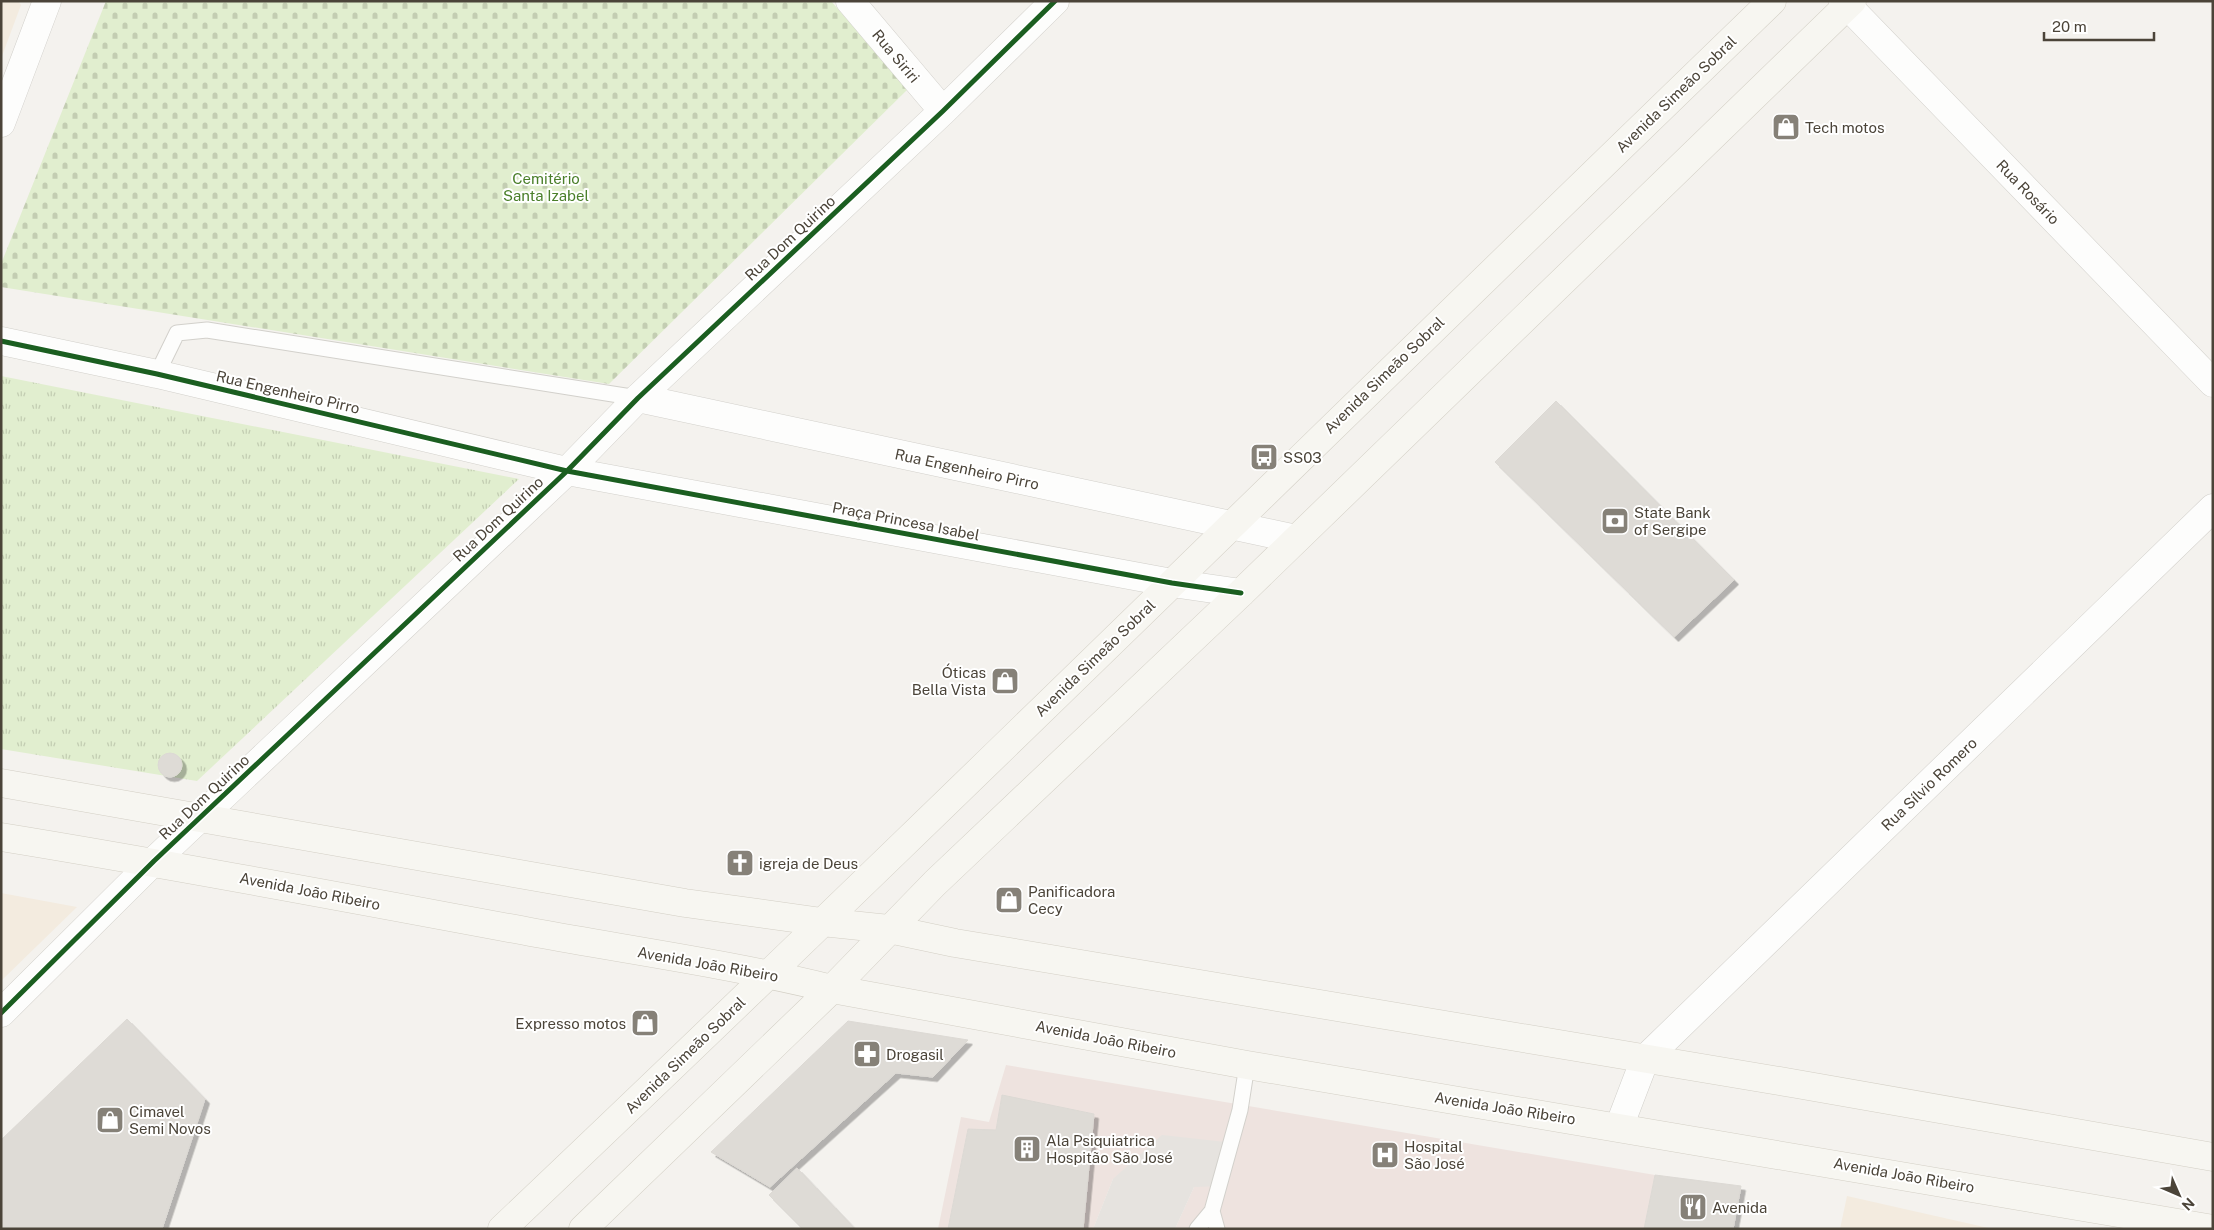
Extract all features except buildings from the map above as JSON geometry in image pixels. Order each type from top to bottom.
[{"type":"main road","name":"Avenida Simeão Sobral","points":[[502,1229],[770,974],[1231,526],[1369,389],[1772,1]]},
{"type":"main road","points":[[583,1229],[832,989],[889,929],[1296,539],[1848,3]]},
{"type":"main road","points":[[1,783],[685,903],[822,922],[889,929],[955,943],[2213,1157]]},
{"type":"main road","name":"Avenida João Ribeiro","points":[[1,838],[154,862],[671,958],[770,974],[832,989],[1247,1065],[2213,1228]]},
{"type":"street","points":[[1,123],[47,1]]},
{"type":"street","name":"Rua Siriri","points":[[850,1],[943,111]]},
{"type":"street","name":"Rua Dom Quirino","points":[[1,1013],[154,862],[567,470],[638,398],[943,111],[1055,1]]},
{"type":"street","name":"Rua Rosário","points":[[1848,3],[2213,383]]},
{"type":"street","name":"Rua Engenheiro Pirro","points":[[1,342],[157,374],[567,470]]},
{"type":"street","name":"Rua Engenheiro Pirro","points":[[638,398],[1296,539]]},
{"type":"street","name":"Praça Princesa Isabel","points":[[567,470],[1172,583],[1240,593]]},
{"type":"street","name":"Rua Sílvio Romero","points":[[1645,1059],[2213,508]]},
{"type":"street","points":[[1619,1127],[1645,1059]]},
{"type":"lane","points":[[157,374],[177,332],[207,330],[638,398]]},
{"type":"lane","points":[[1197,1229],[1212,1211],[1240,1110],[1247,1065]]},
{"type":"lane","points":[[1212,1211],[1217,1229]]},
{"type":"shaded area","points":[[1,1],[18,1],[21,5],[2,56]]},
{"type":"shaded area","points":[[1,893],[77,907],[1,981]]},
{"type":"shaded area","name":"Hospital São José","points":[[1006,1065],[1655,1175],[1644,1229],[1175,1229],[1194,1187],[1113,1179],[1093,1229],[1083,1229],[1094,1114],[1002,1096],[996,1130],[968,1130],[948,1229],[938,1229],[961,1117],[989,1122]]},
{"type":"shaded area","points":[[1162,1135],[1234,1143],[1225,1186],[1194,1187],[1175,1229],[1093,1229],[1113,1179]]},
{"type":"shaded area","points":[[1847,1196],[1993,1229],[1840,1229]]},
{"type":"green space","name":"Cemitério Santa Izabel","points":[[106,1],[831,1],[908,89],[609,384],[1,287],[1,264]]},
{"type":"green space","points":[[1,376],[519,479],[197,781],[1,749]]},
{"type":"cycle path","points":[[1,1013],[154,861],[567,471],[638,398],[943,111],[1055,1]]},
{"type":"cycle path","points":[[1,341],[157,374],[567,471],[1172,583],[1241,593]]},
{"type":"place","name":"Tech motos","points":[[1786,127]]},
{"type":"place","name":"SS03","points":[[1264,457]]},
{"type":"place","name":"State Bank of Sergipe","points":[[1615,521]]},
{"type":"place","name":"Óticas Bella Vista","points":[[1005,681]]},
{"type":"place","name":"igreja de Deus","points":[[740,863]]},
{"type":"place","name":"Panificadora Cecy","points":[[1009,900]]},
{"type":"place","name":"Expresso motos","points":[[645,1023]]},
{"type":"place","name":"Drogasil","points":[[867,1054]]},
{"type":"place","name":"Cimavel Semi Novos","points":[[110,1120]]},
{"type":"place","name":"Ala Psiquiatrica Hospitão São José","points":[[1027,1149]]},
{"type":"place","name":"Hospital São José","points":[[1385,1155]]},
{"type":"place","name":"Avenida","points":[[1693,1207]]}]
